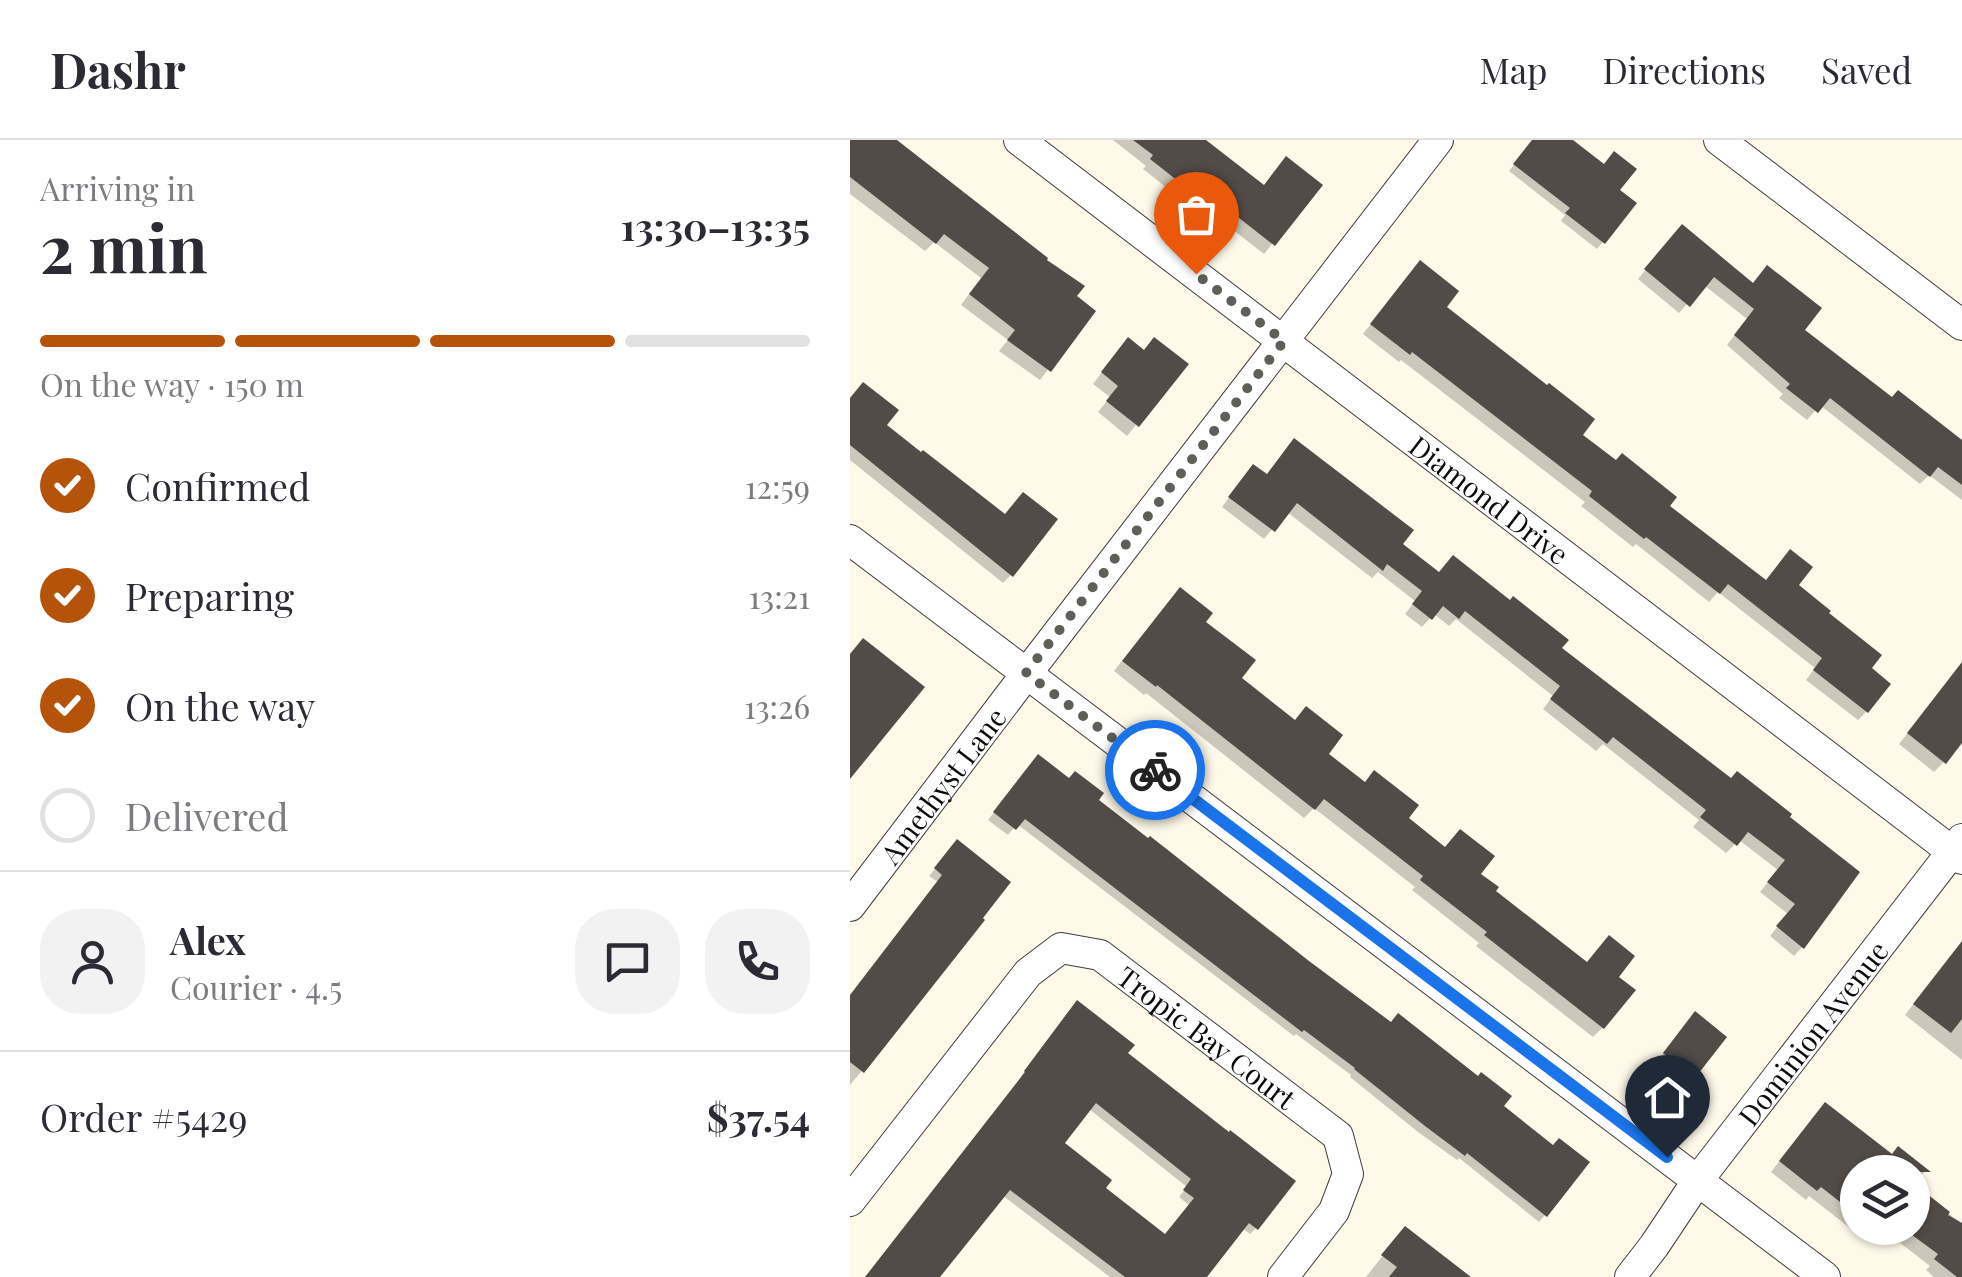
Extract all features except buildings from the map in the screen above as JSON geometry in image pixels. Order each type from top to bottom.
[{"type":"street","name":"Diamond Drive","points":[[1019,140],[1959,850]]},
{"type":"street","name":"Amethyst Lane","points":[[850,906],[1438,140]]},
{"type":"street","points":[[1718,140],[1962,325]]},
{"type":"street","points":[[850,540],[1825,1277]]},
{"type":"street","name":"Dominion Avenue","points":[[1630,1277],[1698,1180],[1959,850]]},
{"type":"street","name":"Tropic Bay Court","points":[[850,1200],[1028,973],[1061,948],[1100,954],[1338,1136],[1348,1174],[1334,1212],[1283,1277]]},
{"type":"way so far","points":[[1155,770],[1026,673],[1284,341],[1196,274]]},
{"type":"route","points":[[1155,770],[1667,1157]]}]
